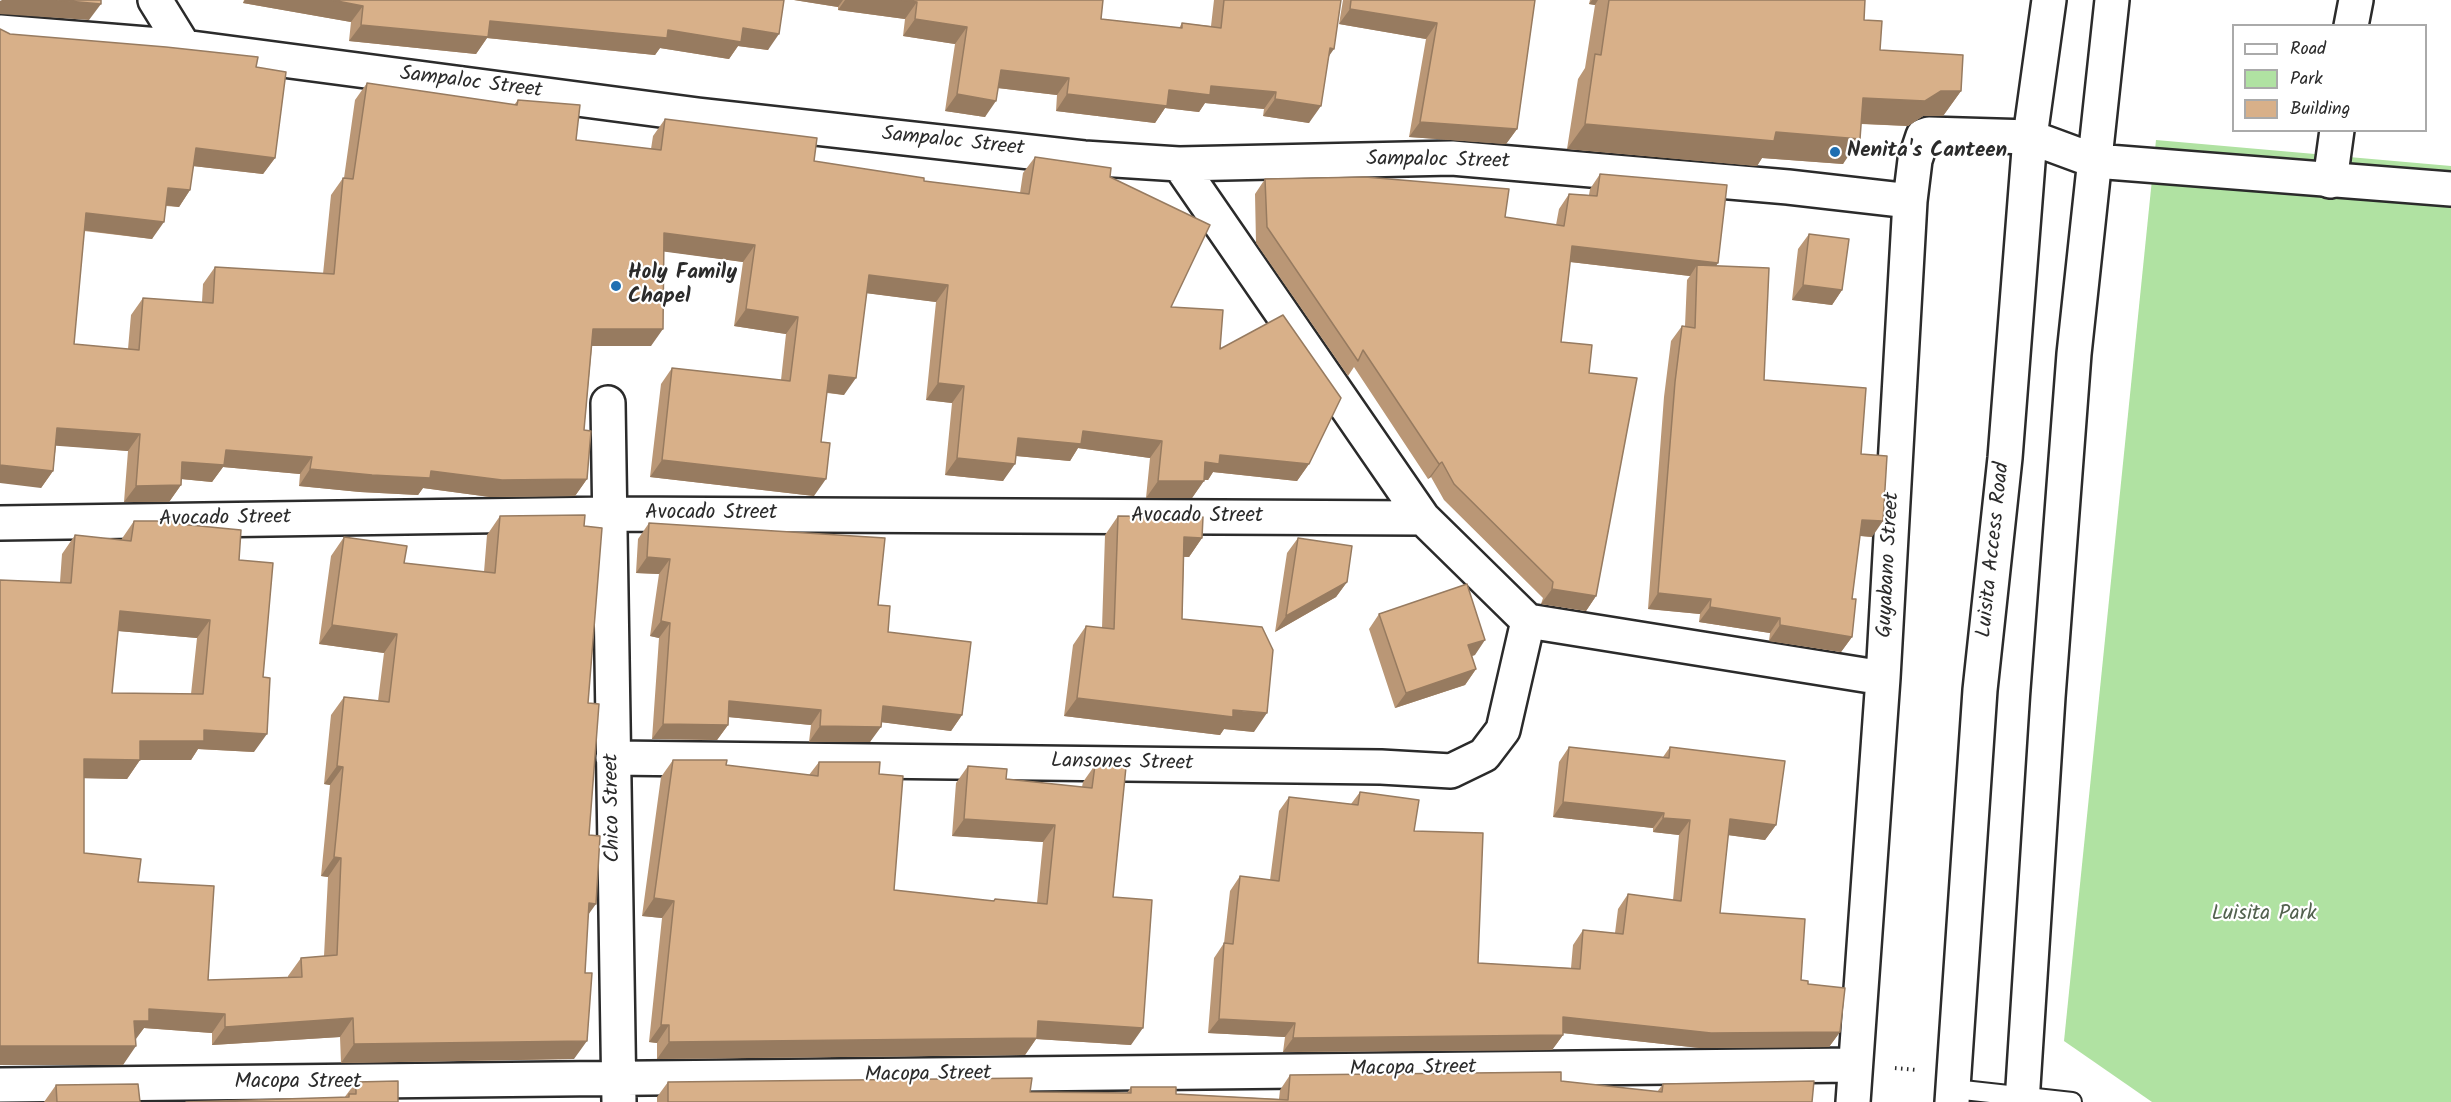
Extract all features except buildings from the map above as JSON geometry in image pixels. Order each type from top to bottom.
[{"type":"street","points":[[155,0],[184,47]]},
{"type":"street","name":"Luisita Access Road","points":[[1954,1088],[1980,690],[2005,458],[2030,137],[2049,0]]},
{"type":"street","points":[[2022,1098],[2072,375],[2112,0]]},
{"type":"street","points":[[2351,24],[2356,0]]},
{"type":"street","name":"Sampaloc Street","points":[[0,32],[184,47],[698,115],[1084,158],[1179,164],[1452,158],[1788,187],[1910,201]]},
{"type":"street","points":[[2330,181],[2337,132]]},
{"type":"street","name":"Guyabano Street","points":[[1853,1102],[1883,678],[1910,201],[1916,160],[1923,136],[2030,137]]},
{"type":"street","points":[[2030,137],[2095,161],[2451,189]]},
{"type":"street","points":[[1179,164],[1423,518],[1528,621],[1883,678]]},
{"type":"street","name":"Chico Street","points":[[608,404],[618,1091]]},
{"type":"street","name":"Avocado Street","points":[[0,523],[609,514],[1423,518]]},
{"type":"street","name":"Lansones Street","points":[[613,758],[1381,767],[1451,771],[1484,755],[1503,730],[1528,621]]},
{"type":"street","name":"Macopa Street","points":[[0,1085],[618,1091],[1855,1065]]},
{"type":"lane","points":[[1954,1088],[2022,1098],[2072,1102]]},
{"type":"path","points":[[1855,1065],[1954,1088]]},
{"type":"green space","name":"Luisita Park","points":[[2156,140],[2451,166],[2451,1102],[2152,1102],[2064,1041]]},
{"type":"place","name":"Nenita's Canteen","points":[[1835,152]]},
{"type":"place","name":"Holy Family Chapel","points":[[616,286]]}]
